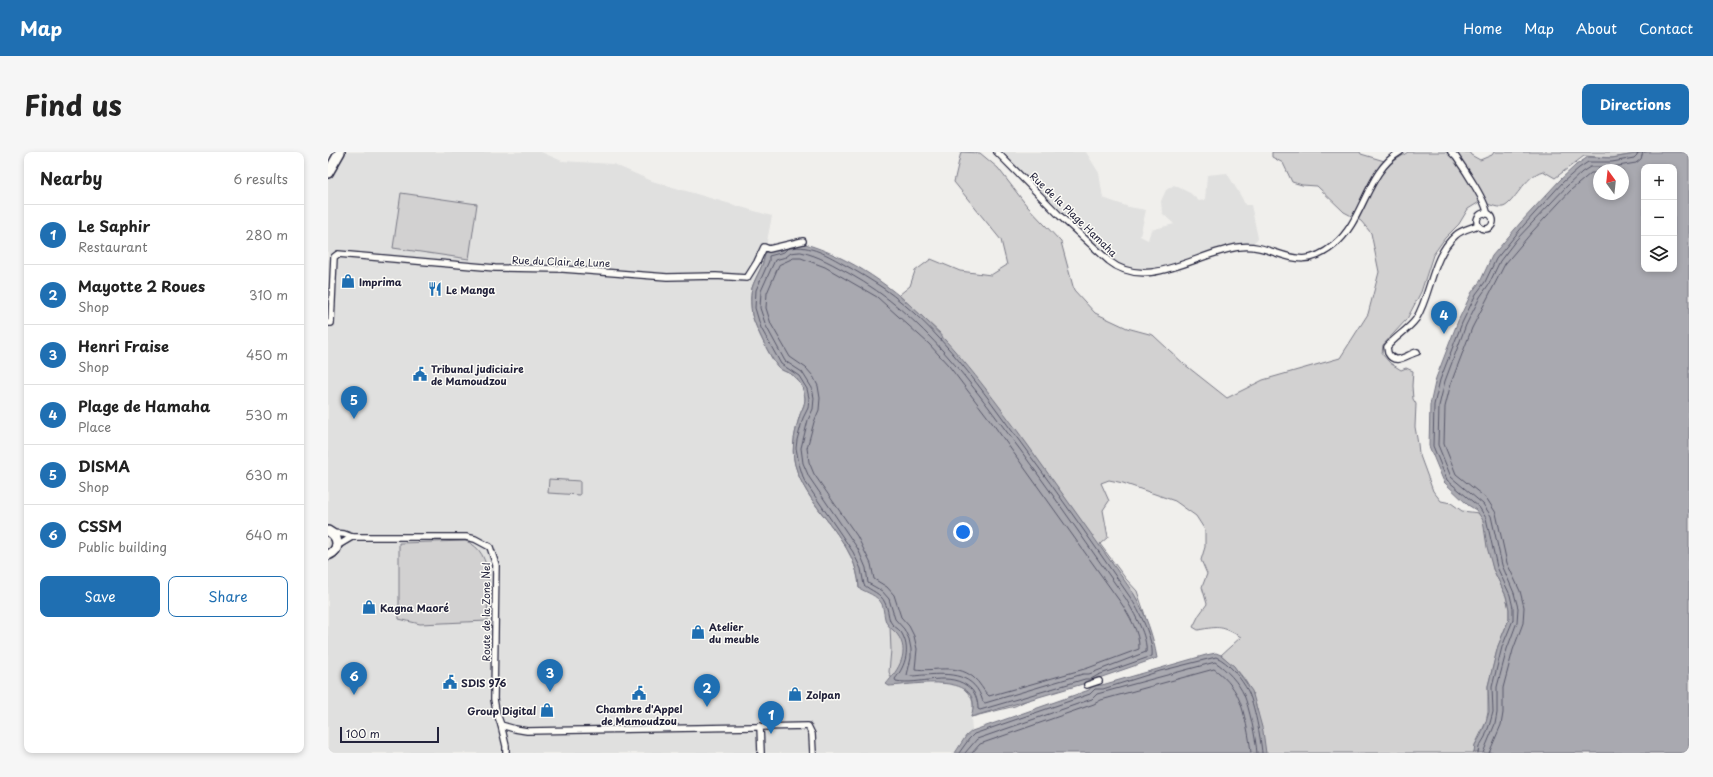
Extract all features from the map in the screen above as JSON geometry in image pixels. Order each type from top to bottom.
[{"type":"main road","points":[[328,173],[340,152]]},
{"type":"main road","points":[[329,531],[336,539],[337,546],[329,556]]},
{"type":"street","name":"Rue de la Plage Hamaha","points":[[998,152],[1060,216],[1116,267],[1140,273],[1177,266],[1224,249],[1240,247],[1251,246],[1303,259],[1318,256],[1335,245],[1346,231],[1363,202],[1375,177],[1392,157],[1400,152]]},
{"type":"street","points":[[1451,152],[1456,156],[1468,175],[1483,201],[1487,214],[1492,217],[1492,226],[1486,229],[1478,225]]},
{"type":"street","points":[[1478,225],[1479,217],[1487,214]]},
{"type":"street","points":[[1417,352],[1398,360],[1394,359],[1388,353],[1387,347],[1415,320],[1428,292],[1437,263],[1446,247],[1456,235],[1478,225]]},
{"type":"street","name":"Rue du Clair de Lune","points":[[328,323],[331,323],[330,292],[334,257],[341,253],[495,268],[563,269],[667,277],[716,276],[747,278],[764,247],[769,249],[803,241]]},
{"type":"street","name":"Route de la Zone Nel","points":[[329,531],[352,537],[466,537],[475,539],[490,547],[493,553],[496,571],[494,699],[496,711],[502,725]]},
{"type":"street","points":[[337,546],[352,537]]},
{"type":"street","points":[[1087,685],[1099,681]]},
{"type":"street","points":[[506,753],[502,725],[515,729],[527,730],[808,726],[812,734],[813,753]]},
{"type":"street","points":[[760,726],[761,753]]},
{"type":"shaded area","points":[[328,152],[541,152],[562,161],[613,164],[652,181],[772,216],[765,251],[765,259],[752,289],[751,301],[757,330],[778,366],[796,378],[803,390],[805,399],[804,408],[799,417],[792,448],[797,471],[801,481],[850,554],[857,570],[859,588],[877,598],[882,604],[887,623],[892,629],[898,669],[886,683],[953,684],[964,689],[970,694],[974,706],[971,717],[972,731],[966,736],[955,753],[328,753]]},
{"type":"shaded area","points":[[961,152],[980,153],[998,168],[1027,206],[1061,242],[1074,290],[1095,313],[1127,328],[1153,335],[1184,364],[1227,398],[1263,380],[1340,358],[1368,314],[1379,272],[1371,233],[1361,221],[1344,212],[1317,186],[1302,185],[1292,182],[1283,163],[1272,157],[1272,152],[1360,152],[1361,154],[1391,163],[1408,152],[1469,152],[1471,155],[1480,160],[1492,155],[1494,152],[1647,152],[1612,158],[1584,156],[1555,178],[1543,171],[1536,174],[1530,178],[1507,205],[1503,207],[1481,201],[1468,209],[1459,224],[1445,238],[1433,255],[1421,292],[1407,319],[1383,345],[1382,354],[1390,363],[1401,370],[1406,368],[1413,371],[1413,399],[1416,404],[1415,427],[1419,453],[1433,491],[1441,501],[1451,503],[1462,511],[1479,513],[1483,520],[1493,569],[1506,596],[1509,609],[1509,619],[1498,646],[1488,686],[1488,712],[1486,722],[1475,745],[1474,753],[1094,753],[1258,714],[1246,681],[1221,655],[1241,637],[1221,628],[1198,630],[1193,627],[1207,604],[1202,587],[1207,574],[1201,560],[1205,547],[1205,530],[1196,516],[1175,501],[1123,483],[1109,480],[1101,483],[1109,501],[1103,510],[1108,537],[1100,544],[1126,579],[1137,591],[1144,612],[1154,655],[1038,695],[1015,706],[971,717],[973,702],[970,695],[964,689],[967,684],[892,680],[889,672],[891,650],[889,603],[867,583],[859,588],[857,572],[851,556],[843,542],[812,500],[797,471],[793,451],[794,437],[805,398],[801,384],[791,374],[778,367],[767,350],[752,315],[751,291],[764,261],[765,251],[940,333],[899,295],[910,286],[915,271],[931,259],[960,271],[991,275],[1007,265],[1001,240],[954,182]]},
{"type":"shaded area","points":[[997,152],[1086,152],[1099,173],[1103,198],[1129,207],[1146,210],[1140,236],[1148,240],[1151,230],[1174,224],[1162,213],[1161,201],[1166,190],[1174,185],[1190,193],[1199,201],[1205,200],[1207,175],[1227,173],[1245,205],[1251,205],[1258,238],[1251,246],[1240,247],[1152,272],[1116,267]]},
{"type":"shaded area","points":[[401,193],[477,204],[469,259],[393,248]]},
{"type":"shaded area","points":[[549,479],[580,481],[580,495],[548,493]]},
{"type":"shaded area","points":[[466,541],[476,547],[486,564],[488,575],[487,621],[420,624],[399,619],[399,543]]},
{"type":"water","points":[[1647,152],[1689,152],[1689,753],[1474,753],[1475,745],[1481,735],[1489,712],[1488,686],[1498,646],[1509,619],[1509,609],[1506,596],[1493,569],[1487,547],[1483,520],[1476,510],[1468,505],[1444,482],[1429,446],[1430,405],[1436,378],[1458,321],[1472,292],[1481,280],[1492,256],[1560,180],[1576,165],[1588,157],[1612,158]]},
{"type":"water","points":[[802,243],[838,257],[871,275],[902,298],[930,324],[957,353],[1005,414],[1134,594],[1148,625],[1157,658],[1099,678],[1095,681],[1095,683],[1097,685],[1102,685],[1206,655],[1216,653],[1221,655],[1234,666],[1252,691],[1263,731],[1266,753],[955,753],[966,736],[972,731],[1089,690],[1091,687],[1090,683],[971,717],[973,702],[968,692],[958,686],[930,683],[889,686],[886,684],[895,673],[901,660],[903,647],[901,641],[897,634],[887,624],[880,601],[875,596],[859,588],[857,572],[851,556],[843,542],[812,500],[797,471],[793,451],[796,431],[805,401],[804,391],[801,384],[791,374],[778,367],[775,363],[756,327],[752,315],[752,288],[762,265],[765,251]]},
{"type":"place","name":"Imprima","points":[[348,281]]},
{"type":"place","name":"Le Manga","points":[[435,289]]},
{"type":"place","name":"Plage de Hamaha","points":[[1444,334]]},
{"type":"place","name":"Tribunal judiciaire de Mamoudzou","points":[[420,374]]},
{"type":"place","name":"DISMA","points":[[354,419]]},
{"type":"place","name":"Kagna Maoré","points":[[369,607]]},
{"type":"place","name":"Atelier du meuble","points":[[698,632]]},
{"type":"place","name":"SDIS 976","points":[[450,682]]},
{"type":"place","name":"Henri Fraise","points":[[550,692]]},
{"type":"place","name":"Chambre d'Appel de Mamoudzou","points":[[639,693]]},
{"type":"place","name":"Zolpan","points":[[795,694]]},
{"type":"place","name":"CSSM","points":[[354,695]]},
{"type":"place","name":"Mayotte 2 Roues","points":[[707,707]]},
{"type":"place","name":"Group Digital","points":[[547,710]]},
{"type":"place","name":"Le Saphir","points":[[771,734]]}]
